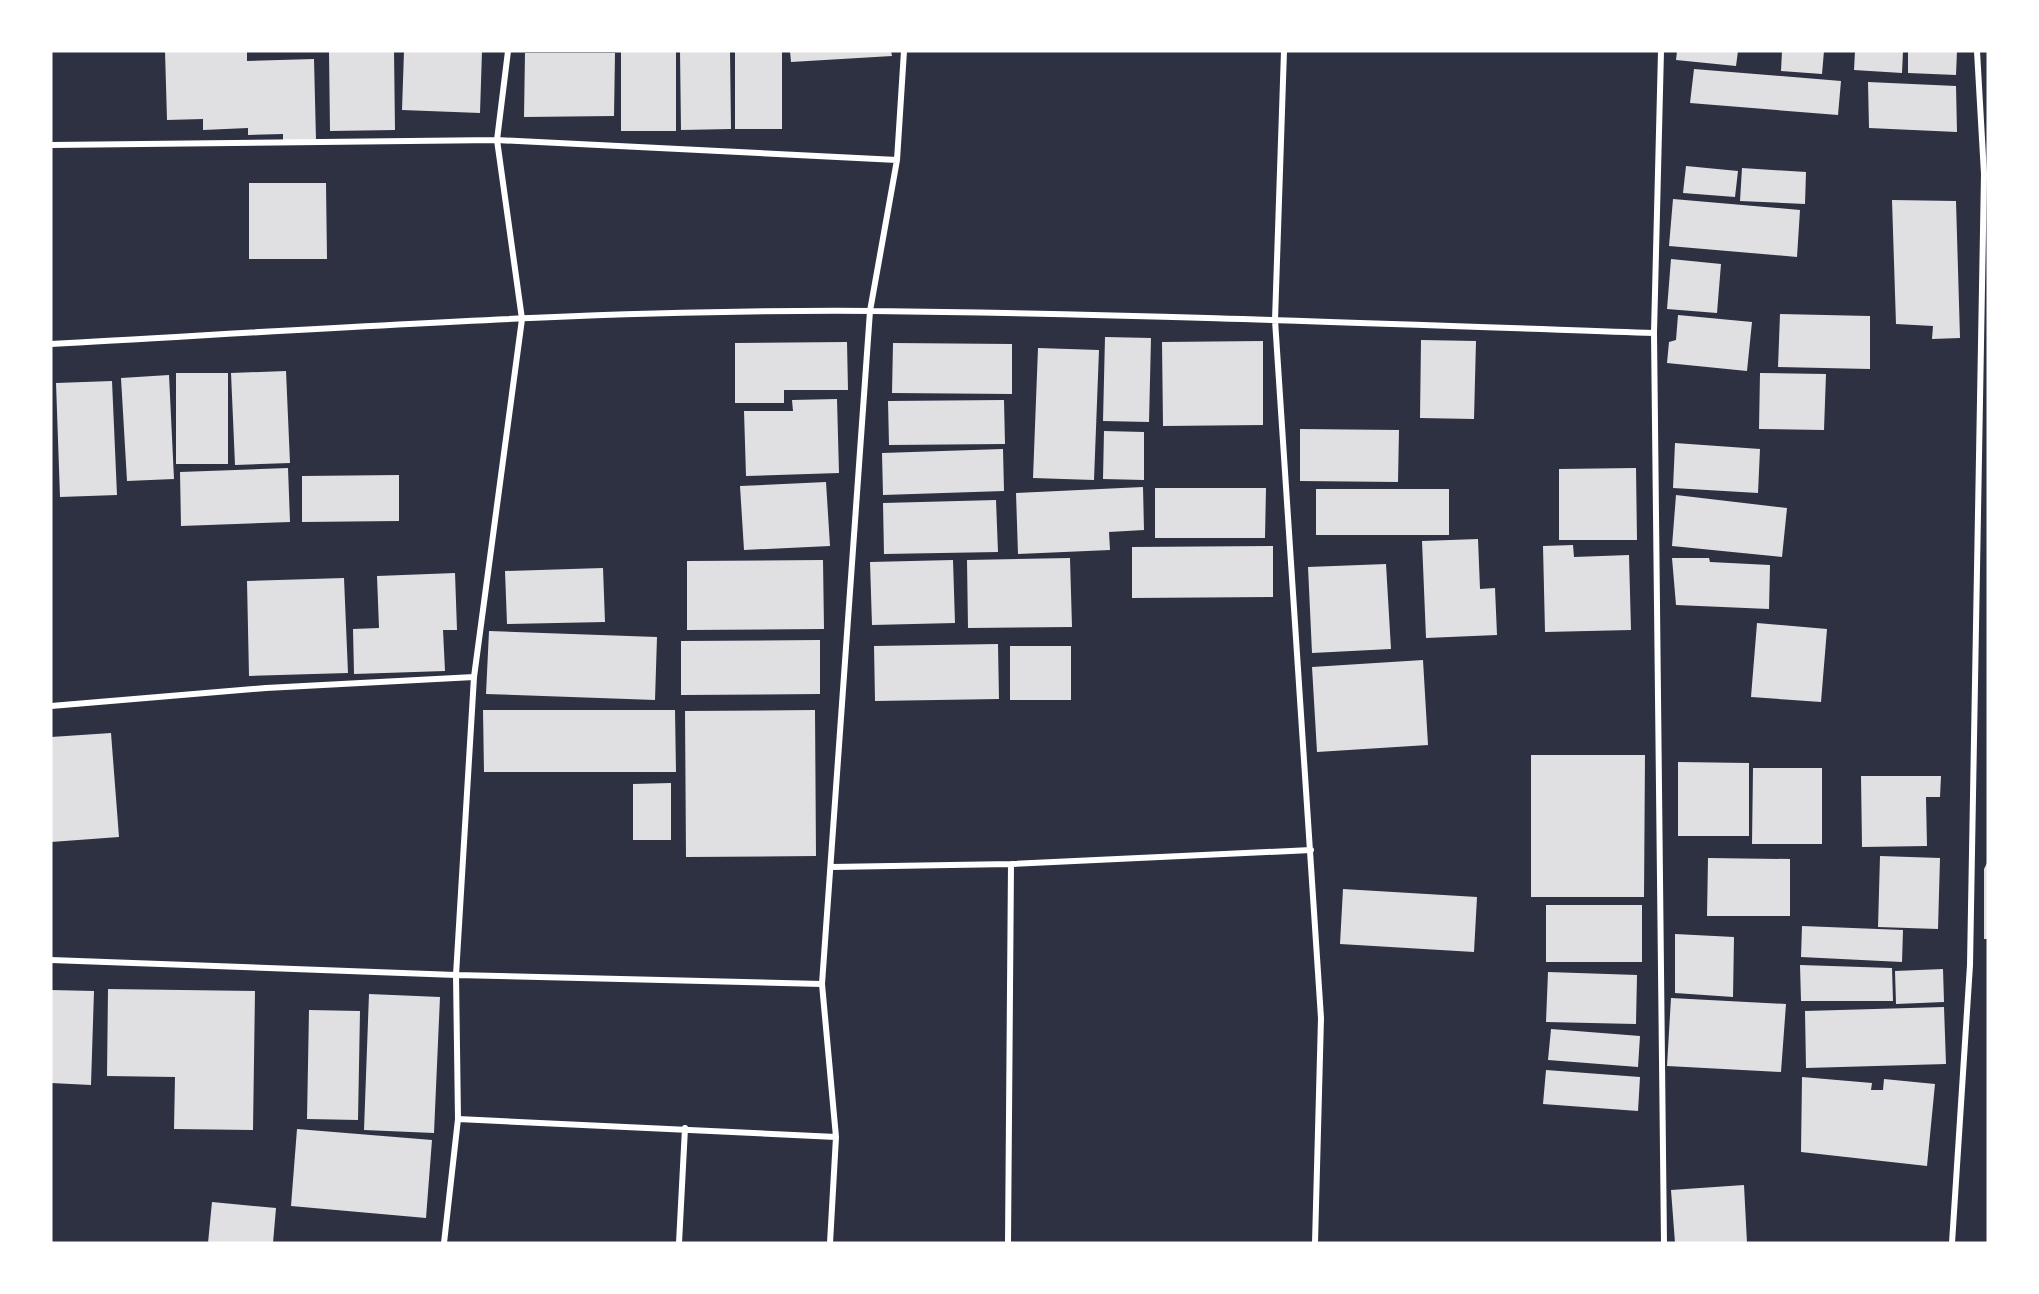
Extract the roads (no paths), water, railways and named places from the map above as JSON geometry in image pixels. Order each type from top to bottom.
[{"type":"street","points":[[444,1243],[459,1119],[456,975],[474,677],[522,319],[497,140],[508,51]]},
{"type":"street","points":[[830,1243],[836,1137],[822,984],[870,311],[897,159],[904,51]]},
{"type":"street","points":[[1284,51],[1275,320],[1321,1018],[1315,1243]]},
{"type":"street","points":[[1661,51],[1654,333],[1664,1243]]},
{"type":"street","points":[[1952,1243],[1970,964],[1984,174],[1977,51]]},
{"type":"street","points":[[51,145],[497,140],[897,159]]},
{"type":"street","points":[[51,344],[522,319],[870,311],[1275,320],[1654,333]]},
{"type":"street","points":[[51,706],[266,688],[474,677]]},
{"type":"street","points":[[831,867],[1011,864],[1311,850]]},
{"type":"street","points":[[1008,1243],[1011,864]]},
{"type":"street","points":[[51,960],[456,975],[822,984]]},
{"type":"street","points":[[459,1119],[836,1137]]},
{"type":"street","points":[[679,1243],[685,1128]]}]
